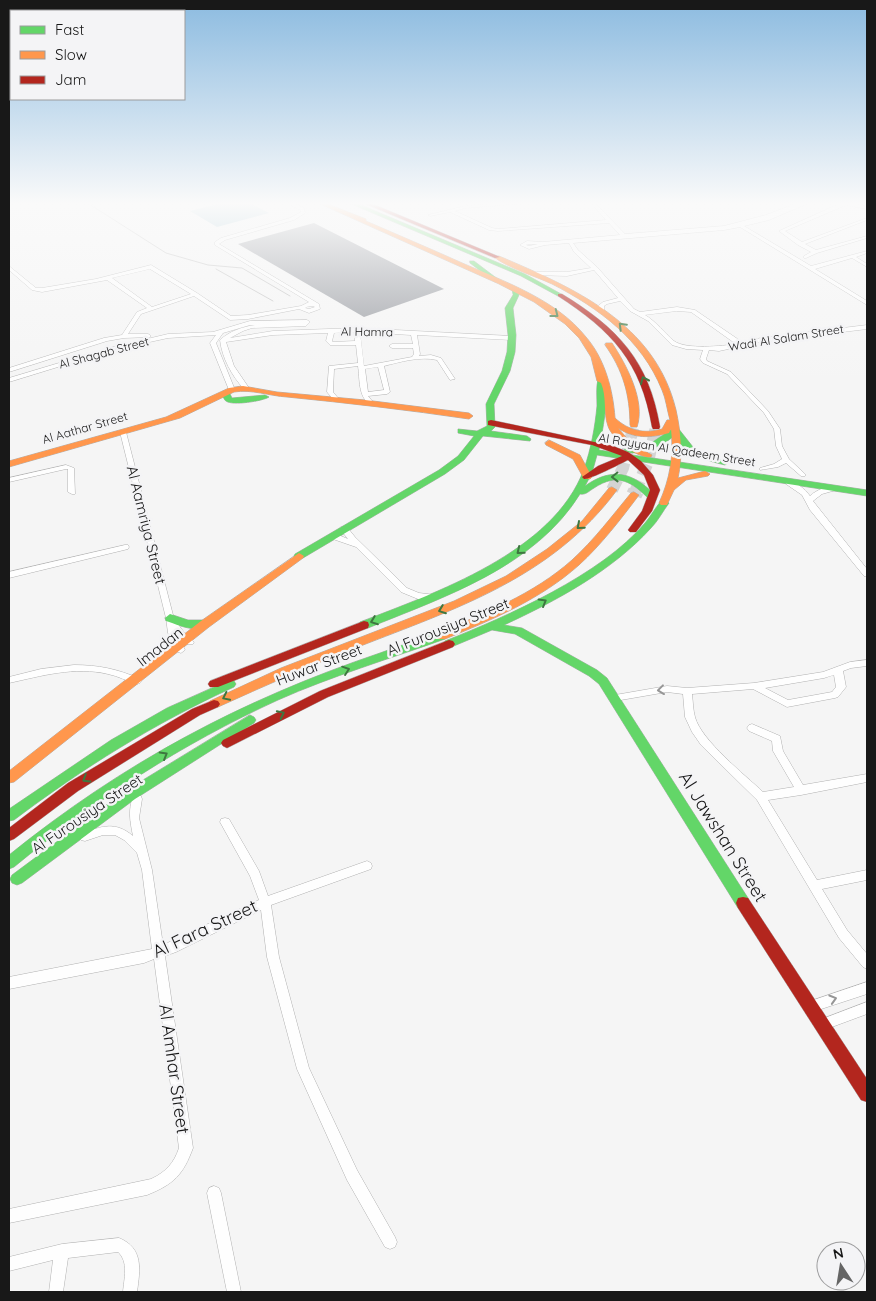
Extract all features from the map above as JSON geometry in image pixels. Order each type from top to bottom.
[{"type":"main road","points":[[458,263],[497,281]]},
{"type":"main road","points":[[473,263],[514,295],[530,299],[552,312],[581,336],[594,353],[609,393],[612,427],[632,456],[647,472],[655,490],[653,498],[641,519],[614,554]]},
{"type":"main road","points":[[474,263],[524,284],[560,303],[593,328],[620,360],[629,380],[635,402],[634,425]]},
{"type":"main road","points":[[488,263],[542,284],[571,300],[605,326],[635,359],[653,402],[656,427]]},
{"type":"main road","points":[[510,263],[537,274],[556,278],[615,319],[643,348],[662,378],[670,402],[675,430],[681,442],[691,452],[745,471]]},
{"type":"main road","points":[[490,422],[490,404],[506,372],[512,338],[509,308],[514,295]]},
{"type":"main road","points":[[587,477],[595,447],[602,393],[599,366]]},
{"type":"main road","points":[[248,393],[319,397],[333,395],[354,400],[367,398],[443,414],[472,416]]},
{"type":"main road","points":[[248,393],[363,405],[438,418],[459,428]]},
{"type":"main road","name":"Al Aathar Street","points":[[9,464],[169,418],[231,395],[248,393]]},
{"type":"main road","points":[[611,418],[617,426],[630,434],[644,436],[656,434],[666,431],[670,422],[670,402]]},
{"type":"main road","points":[[468,450],[459,428],[460,419],[472,416],[490,404]]},
{"type":"main road","name":"Al Rayyan Al Qadeem Street","points":[[472,416],[484,417],[490,422],[548,439],[632,456],[745,471],[789,482],[867,493]]},
{"type":"main road","points":[[548,439],[584,432],[592,428],[599,418]]},
{"type":"main road","name":"Imadan","points":[[184,644],[205,624],[286,564],[442,472],[468,450],[482,433],[490,429],[490,422]]},
{"type":"main road","name":"Al Rayyan Al Qadeem Street","points":[[459,428],[472,434],[482,433],[530,440],[548,439]]},
{"type":"main road","points":[[575,498],[582,482],[587,477],[601,468],[662,443],[670,438],[675,430]]},
{"type":"main road","name":"Al Furousiya Street","points":[[13,883],[205,755],[290,710],[357,680],[493,627],[562,591],[638,536],[653,519],[670,489],[676,461],[675,430]]},
{"type":"main road","points":[[548,439],[577,457],[587,477]]},
{"type":"main road","points":[[530,440],[554,441],[619,450],[632,456]]},
{"type":"main road","name":"Al Rayyan Al Qadeem Street","points":[[632,456],[653,455],[676,461]]},
{"type":"main road","name":"Al Rayyan Al Qadeem Street","points":[[745,471],[762,469],[867,484]]},
{"type":"main road","points":[[670,489],[682,478],[692,475],[745,471]]},
{"type":"main road","points":[[9,809],[115,737],[194,694],[260,665],[459,586],[511,558],[553,522],[575,498],[598,479],[615,476],[635,480],[653,498]]},
{"type":"main road","name":"Huwar Street","points":[[9,835],[73,787],[196,712],[285,671],[458,604],[510,578],[551,551],[585,523],[612,490]]},
{"type":"main road","name":"Huwar Street","points":[[9,863],[89,802],[154,760],[229,719],[300,686],[473,623],[529,595],[572,564],[604,532],[634,495]]},
{"type":"main road","name":"Imadan","points":[[9,778],[184,644],[289,567],[332,539],[333,536]]},
{"type":"main road","points":[[518,631],[519,615]]},
{"type":"main road","points":[[170,618],[187,624],[205,624]]},
{"type":"main road","name":"Al Jawshan Street","points":[[493,627],[518,631],[603,681],[809,1007],[867,1094]]},
{"type":"main road","points":[[9,816],[101,752],[195,698],[278,665],[345,648]]},
{"type":"main road","name":"Imadan","points":[[9,787],[137,681]]},
{"type":"main road","points":[[13,883],[78,831],[132,794],[267,711],[300,686]]},
{"type":"street","points":[[247,263],[317,305]]},
{"type":"street","points":[[589,263],[595,268],[617,300],[650,320],[674,344],[706,349],[703,359],[705,362],[729,373],[771,417],[778,430],[779,446],[786,460],[803,475]]},
{"type":"street","points":[[802,263],[867,303]]},
{"type":"street","points":[[811,268],[829,263]]},
{"type":"street","points":[[9,268],[38,290],[108,278],[151,267],[230,318],[289,311],[312,304],[317,305]]},
{"type":"street","points":[[556,278],[595,268]]},
{"type":"street","points":[[108,278],[150,308]]},
{"type":"street","points":[[124,336],[137,315],[150,308],[194,294]]},
{"type":"street","points":[[302,296],[305,300],[304,308]]},
{"type":"street","points":[[587,300],[597,302],[617,300]]},
{"type":"street","points":[[602,310],[602,304],[617,300]]},
{"type":"street","points":[[640,314],[677,309],[693,311],[741,344]]},
{"type":"street","name":"Al Shagab Street","points":[[9,380],[143,341],[178,335],[201,335],[220,332],[250,323],[305,321],[306,324]]},
{"type":"street","points":[[248,393],[238,379],[223,346],[223,340],[231,333],[245,328],[306,324]]},
{"type":"street","name":"Wadi Al Salam Street","points":[[706,349],[867,327]]},
{"type":"street","points":[[357,330],[367,398],[387,392],[381,366]]},
{"type":"street","name":"Al Hamra","points":[[223,340],[273,333],[357,330],[512,338]]},
{"type":"street","points":[[331,331],[329,341],[332,344],[358,343]]},
{"type":"street","points":[[220,332],[214,342],[231,395]]},
{"type":"street","points":[[414,333],[418,354],[414,358]]},
{"type":"street","name":"Al Shagab Street","points":[[201,335],[214,342]]},
{"type":"street","points":[[9,370],[106,339],[124,336],[151,336]]},
{"type":"street","points":[[392,346],[416,346]]},
{"type":"street","points":[[333,395],[331,367],[381,366],[414,358],[431,357],[439,359],[452,379]]},
{"type":"street","name":"Al Aamriya Street","points":[[123,432],[170,618],[170,628],[184,644]]},
{"type":"street","points":[[762,469],[776,466],[786,460]]},
{"type":"street","points":[[9,480],[66,467],[71,468],[73,473],[72,492]]},
{"type":"street","points":[[789,482],[798,488],[867,574]]},
{"type":"street","points":[[809,501],[821,491],[833,488]]},
{"type":"street","points":[[344,529],[404,590],[418,596],[433,597]]},
{"type":"street","points":[[333,536],[359,546]]},
{"type":"street","points":[[9,575],[125,547]]},
{"type":"street","points":[[401,610],[406,601],[404,590]]},
{"type":"street","points":[[615,698],[667,688],[687,691],[754,686],[815,677],[850,665],[867,662]]},
{"type":"street","points":[[9,680],[48,670],[83,667],[106,670],[137,681]]},
{"type":"street","points":[[754,686],[787,704],[836,695],[840,687],[838,669]]},
{"type":"street","points":[[687,691],[690,717],[695,729],[704,742],[761,797],[816,885],[843,934],[867,963]]},
{"type":"street","points":[[752,728],[777,739],[777,749],[801,791]]},
{"type":"street","points":[[761,797],[867,778]]},
{"type":"street","name":"Al Amhar Street","points":[[9,1216],[147,1188],[163,1182],[176,1171],[182,1161],[186,1148],[159,952],[142,852],[134,818],[137,799]]},
{"type":"street","points":[[225,822],[255,874],[264,902],[273,957],[303,1069],[352,1175],[390,1242]]},
{"type":"street","points":[[75,842],[94,833],[117,830],[128,836],[142,852]]},
{"type":"street","name":"Al Fara Street","points":[[9,983],[144,957],[172,948],[264,902],[367,866]]},
{"type":"street","points":[[816,885],[867,875]]},
{"type":"street","points":[[809,1007],[867,988]]},
{"type":"street","points":[[821,1025],[867,1008]]},
{"type":"street","points":[[214,1194],[234,1292]]},
{"type":"street","points":[[9,1264],[62,1251],[119,1245],[127,1248],[131,1256],[130,1292]]},
{"type":"street","points":[[56,1292],[62,1251]]},
{"type":"building","points":[[270,263],[392,263],[444,289],[364,317]]},
{"type":"tunnel","points":[[612,490],[623,468],[634,425]]},
{"type":"tunnel","points":[[635,492],[648,462],[656,427]]},
{"type":"tunnel","points":[[634,495],[636,491]]},
{"type":"tram line","points":[[200,263],[242,268],[290,296]]},
{"type":"tram line","points":[[216,269],[273,301]]},
{"type":"traffic: fast","points":[[473,263],[497,281]]},
{"type":"traffic: fast","points":[[494,263],[523,275],[560,295]]},
{"type":"traffic: fast","points":[[461,431],[477,434],[491,427],[490,404],[506,371],[511,352],[512,335],[509,308],[516,295],[514,289]]},
{"type":"traffic: fast","points":[[364,625],[426,600],[489,570],[518,552],[545,531],[567,506],[585,478],[589,468],[599,421],[601,381]]},
{"type":"traffic: fast","points":[[226,394],[229,400],[239,401],[265,397]]},
{"type":"traffic: fast","points":[[628,450],[642,449],[660,443],[675,430]]},
{"type":"traffic: fast","points":[[675,430],[685,444],[696,453],[725,462]]},
{"type":"traffic: fast","points":[[299,556],[442,472],[461,458],[481,433]]},
{"type":"traffic: fast","points":[[483,433],[527,439]]},
{"type":"traffic: fast","points":[[594,452],[867,493]]},
{"type":"traffic: fast","points":[[582,492],[602,480],[610,477],[619,477],[627,478],[636,483],[653,498]]},
{"type":"traffic: fast","points":[[449,644],[475,634],[536,605],[598,568],[626,547],[648,525],[664,503]]},
{"type":"traffic: fast","points":[[170,618],[187,624],[205,624]]},
{"type":"traffic: fast","points":[[493,627],[518,631],[593,673],[603,681],[743,903]]},
{"type":"traffic: fast","points":[[9,863],[70,815],[103,792],[170,750],[205,731],[295,688],[441,636]]},
{"type":"traffic: fast","points":[[9,816],[62,778],[116,743],[200,697],[230,684]]},
{"type":"traffic: fast","points":[[17,879],[130,795],[250,720]]},
{"type":"traffic: slow","points":[[457,263],[519,291],[553,311],[568,323],[582,336],[589,346],[595,357],[601,381]]},
{"type":"traffic: slow","points":[[510,263],[584,299],[611,317],[634,338],[653,363],[667,392],[676,435],[676,465],[664,503]]},
{"type":"traffic: slow","points":[[609,345],[626,373],[632,393],[634,425]]},
{"type":"traffic: slow","points":[[599,367],[609,393],[612,427],[629,446],[648,455]]},
{"type":"traffic: slow","points":[[169,418],[232,390],[243,388],[277,394],[365,402],[469,416]]},
{"type":"traffic: slow","points":[[9,464],[177,416]]},
{"type":"traffic: slow","points":[[611,418],[623,428],[636,434],[666,431],[670,422]]},
{"type":"traffic: slow","points":[[549,443],[577,457],[587,477]]},
{"type":"traffic: slow","points":[[670,489],[683,478],[705,474]]},
{"type":"traffic: slow","points":[[214,704],[285,671],[458,604],[510,578],[551,551],[585,523],[612,490]]},
{"type":"traffic: slow","points":[[441,636],[512,605],[546,585],[576,562],[634,495]]},
{"type":"traffic: slow","points":[[9,778],[205,624],[299,556]]},
{"type":"traffic: jam","points":[[560,295],[596,320],[625,349],[646,384],[656,427]]},
{"type":"traffic: jam","points":[[491,423],[610,447],[638,463],[648,475],[655,490],[647,511],[633,530]]},
{"type":"traffic: jam","points":[[587,477],[601,468],[626,458]]},
{"type":"traffic: jam","points":[[214,684],[364,625]]},
{"type":"traffic: jam","points":[[227,743],[324,694],[449,644]]},
{"type":"traffic: jam","points":[[9,835],[73,787],[196,712],[214,704]]},
{"type":"traffic: jam","points":[[743,903],[867,1094]]}]
